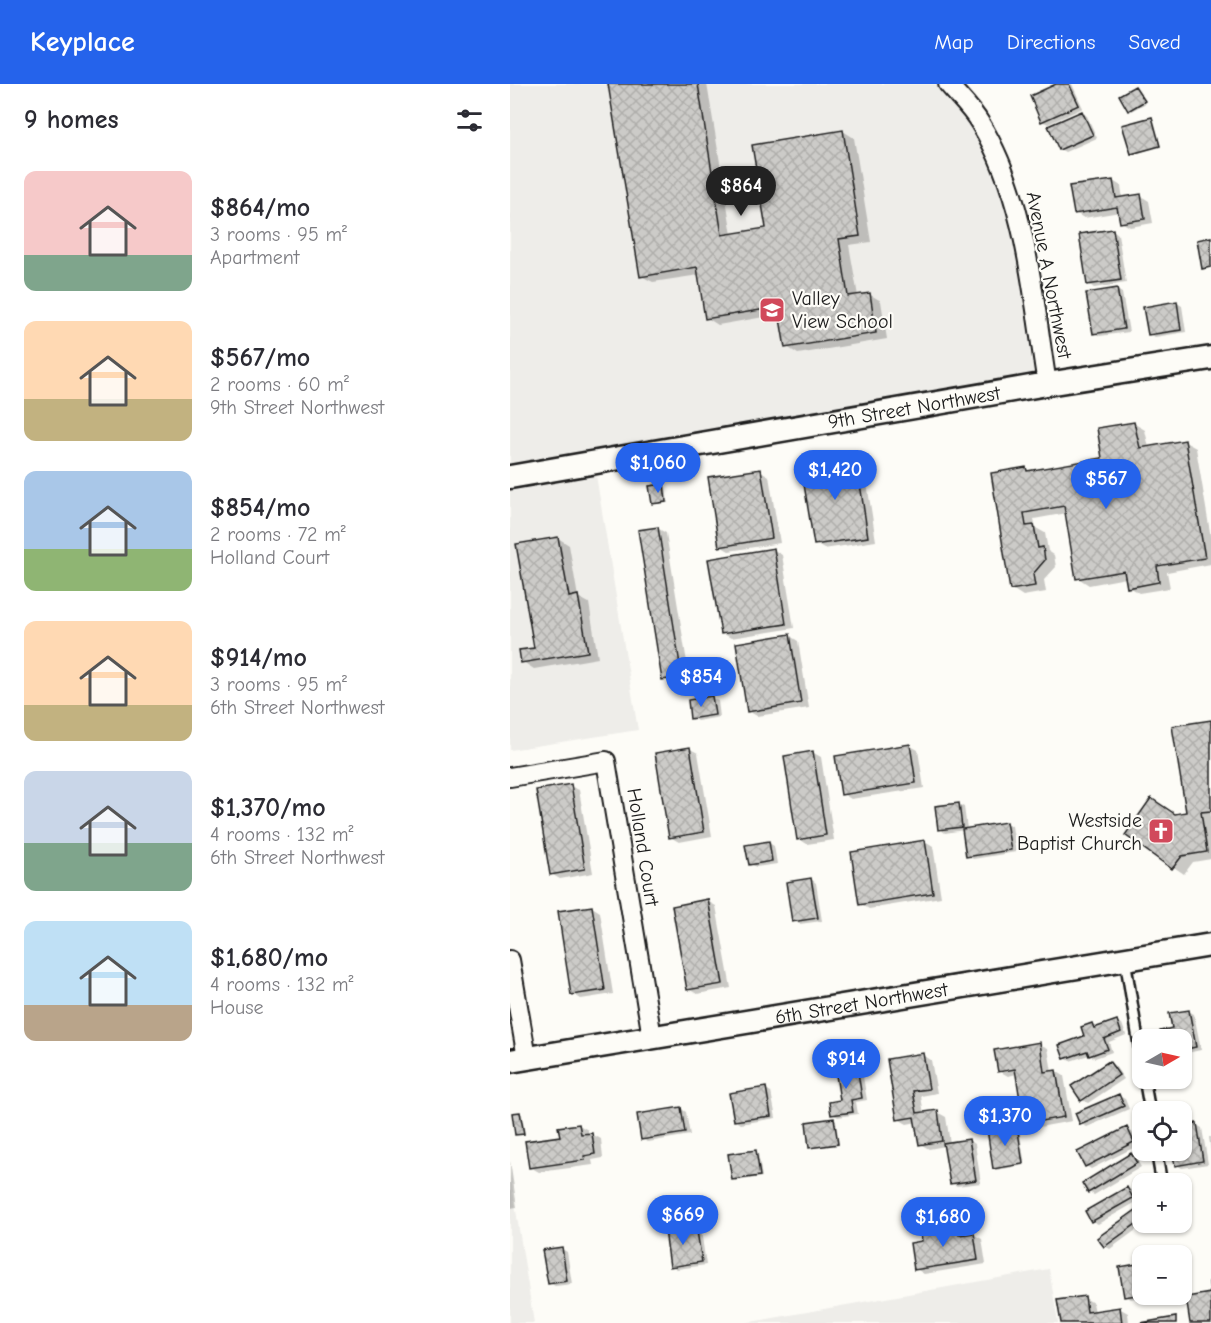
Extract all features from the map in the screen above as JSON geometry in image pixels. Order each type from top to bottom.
[{"type":"street","name":"Avenue A Northwest","points":[[948,84],[980,122],[1004,170],[1023,236],[1047,384]]},
{"type":"street","name":"9th Street Northwest","points":[[510,477],[1047,384],[1211,358]]},
{"type":"street","name":"Holland Court","points":[[510,777],[606,761],[652,1037]]},
{"type":"street","name":"6th Street Northwest","points":[[519,1060],[1211,945]]},
{"type":"street","points":[[510,960],[519,1060]]},
{"type":"lane","points":[[1125,959],[1136,1029]]},
{"type":"shaded area","name":"Valley View School","points":[[510,84],[948,84],[980,122],[1023,236],[1047,384],[594,463],[638,730],[510,750]]},
{"type":"shaded area","points":[[510,1173],[534,1323],[510,1323]]},
{"type":"shaded area","points":[[1049,1269],[1058,1323],[745,1323]]},
{"type":"building","points":[[608,84],[698,84],[722,235],[766,228],[752,145],[843,130],[860,236],[839,239],[848,296],[870,293],[876,333],[785,348],[778,307],[705,319],[697,267],[640,277]]},
{"type":"building","points":[[1056,84],[1069,84],[1079,105],[1041,122],[1030,96]]},
{"type":"building","points":[[1135,86],[1145,101],[1128,111],[1119,95]]},
{"type":"building","points":[[1082,111],[1093,135],[1059,150],[1048,126]]},
{"type":"building","points":[[1152,117],[1160,146],[1131,154],[1122,125]]},
{"type":"building","points":[[1113,180],[1116,198],[1141,194],[1145,219],[1120,223],[1117,207],[1074,214],[1069,186]]},
{"type":"building","points":[[1113,229],[1121,280],[1087,285],[1079,234]]},
{"type":"building","points":[[1211,237],[1211,267],[1202,269],[1197,240]]},
{"type":"building","points":[[1117,288],[1124,329],[1093,334],[1086,293]]},
{"type":"building","points":[[1177,301],[1181,330],[1148,335],[1143,307]]},
{"type":"building","points":[[1134,422],[1140,448],[1185,440],[1205,558],[1157,566],[1159,582],[1127,588],[1124,571],[1076,579],[1064,506],[1024,513],[1026,526],[1034,525],[1038,548],[1043,547],[1045,560],[1033,574],[1035,586],[1010,590],[991,473],[1026,467],[1027,471],[1102,458],[1097,428]]},
{"type":"building","points":[[856,457],[868,537],[814,545],[801,466]]},
{"type":"building","points":[[761,469],[772,538],[719,547],[708,477]]},
{"type":"building","points":[[664,484],[666,502],[652,504],[649,486]]},
{"type":"building","points":[[658,527],[682,677],[662,680],[638,530]]},
{"type":"building","points":[[558,537],[569,597],[578,595],[588,652],[521,663],[519,650],[534,648],[516,544]]},
{"type":"building","points":[[774,548],[786,624],[721,634],[708,559]]},
{"type":"building","points":[[790,634],[801,703],[747,712],[736,643]]},
{"type":"building","points":[[712,696],[715,715],[690,719],[688,700]]},
{"type":"building","points":[[1211,720],[1211,811],[1201,812],[1207,852],[1182,856],[1172,869],[1125,835],[1151,798],[1175,814],[1186,812],[1172,726]]},
{"type":"building","points":[[910,744],[916,783],[841,795],[835,756]]},
{"type":"building","points":[[690,747],[704,832],[669,838],[655,753]]},
{"type":"building","points":[[813,751],[826,835],[797,840],[784,756]]},
{"type":"building","points":[[571,784],[585,869],[550,875],[536,790]]},
{"type":"building","points":[[959,803],[962,827],[938,830],[935,806]]},
{"type":"building","points":[[1006,822],[1011,850],[966,857],[962,829]]},
{"type":"building","points":[[925,840],[933,893],[859,905],[851,852]]},
{"type":"building","points":[[769,841],[772,861],[749,865],[745,845]]},
{"type":"building","points":[[811,878],[818,918],[792,922],[786,882]]},
{"type":"building","points":[[708,899],[723,984],[687,990],[672,906]]},
{"type":"building","points":[[592,906],[605,990],[571,995],[558,911]]},
{"type":"building","points":[[1189,1010],[1196,1047],[1192,1048],[1192,1029],[1168,1029],[1172,1028],[1169,1013]]},
{"type":"building","points":[[1117,1020],[1121,1032],[1104,1039],[1108,1049],[1089,1056],[1087,1051],[1064,1059],[1059,1045],[1084,1036],[1081,1027],[1092,1023],[1094,1028]]},
{"type":"building","points":[[1040,1042],[1044,1072],[1056,1070],[1064,1117],[1024,1124],[1015,1069],[998,1072],[994,1050]]},
{"type":"building","points":[[923,1053],[929,1089],[913,1091],[917,1113],[938,1110],[942,1141],[919,1145],[914,1117],[897,1120],[887,1059]]},
{"type":"building","points":[[1109,1061],[1119,1075],[1081,1101],[1071,1086]]},
{"type":"building","points":[[857,1066],[862,1098],[851,1100],[853,1112],[831,1115],[829,1102],[840,1100],[835,1069]]},
{"type":"building","points":[[766,1087],[771,1116],[734,1121],[729,1093]]},
{"type":"building","points":[[1119,1094],[1124,1106],[1080,1125],[1075,1113]]},
{"type":"building","points":[[681,1107],[685,1133],[641,1140],[637,1114]]},
{"type":"building","points":[[520,1112],[524,1134],[515,1135],[512,1113]]},
{"type":"building","points":[[834,1118],[838,1144],[809,1148],[806,1122]]},
{"type":"building","points":[[1197,1123],[1203,1161],[1175,1166],[1174,1161],[1192,1161],[1192,1124]]},
{"type":"building","points":[[579,1124],[581,1134],[592,1133],[595,1154],[584,1156],[585,1160],[529,1168],[525,1141],[560,1136],[558,1127]]},
{"type":"building","points":[[1017,1125],[1023,1164],[993,1169],[987,1129]]},
{"type":"building","points":[[1127,1127],[1132,1138],[1132,1143],[1085,1167],[1077,1152]]},
{"type":"building","points":[[969,1139],[976,1180],[950,1184],[943,1143]]},
{"type":"building","points":[[756,1150],[760,1176],[732,1180],[728,1154]]},
{"type":"building","points":[[1131,1153],[1132,1161],[1137,1163],[1088,1193],[1082,1183]]},
{"type":"building","points":[[1127,1187],[1132,1196],[1132,1199],[1091,1222],[1085,1211]]},
{"type":"building","points":[[1132,1213],[1132,1227],[1104,1247],[1097,1238]]},
{"type":"building","points":[[957,1224],[959,1235],[974,1233],[978,1260],[914,1270],[910,1243],[922,1241],[920,1230]]},
{"type":"building","points":[[696,1225],[702,1262],[670,1267],[665,1230]]},
{"type":"building","points":[[562,1247],[567,1281],[548,1284],[542,1250]]},
{"type":"building","points":[[1132,1265],[1132,1296],[1124,1297],[1119,1267]]},
{"type":"building","points":[[1209,1282],[1211,1282],[1211,1323],[1190,1323],[1187,1305],[1192,1305],[1192,1296],[1210,1293]]},
{"type":"building","points":[[1085,1296],[1087,1312],[1120,1307],[1122,1323],[1061,1323],[1057,1300]]},
{"type":"building","points":[[1176,1317],[1176,1323],[1140,1323]]},
{"type":"place","name":"Valley View School","points":[[772,310]]},
{"type":"place","name":"Westside Baptist Church","points":[[1161,831]]}]
